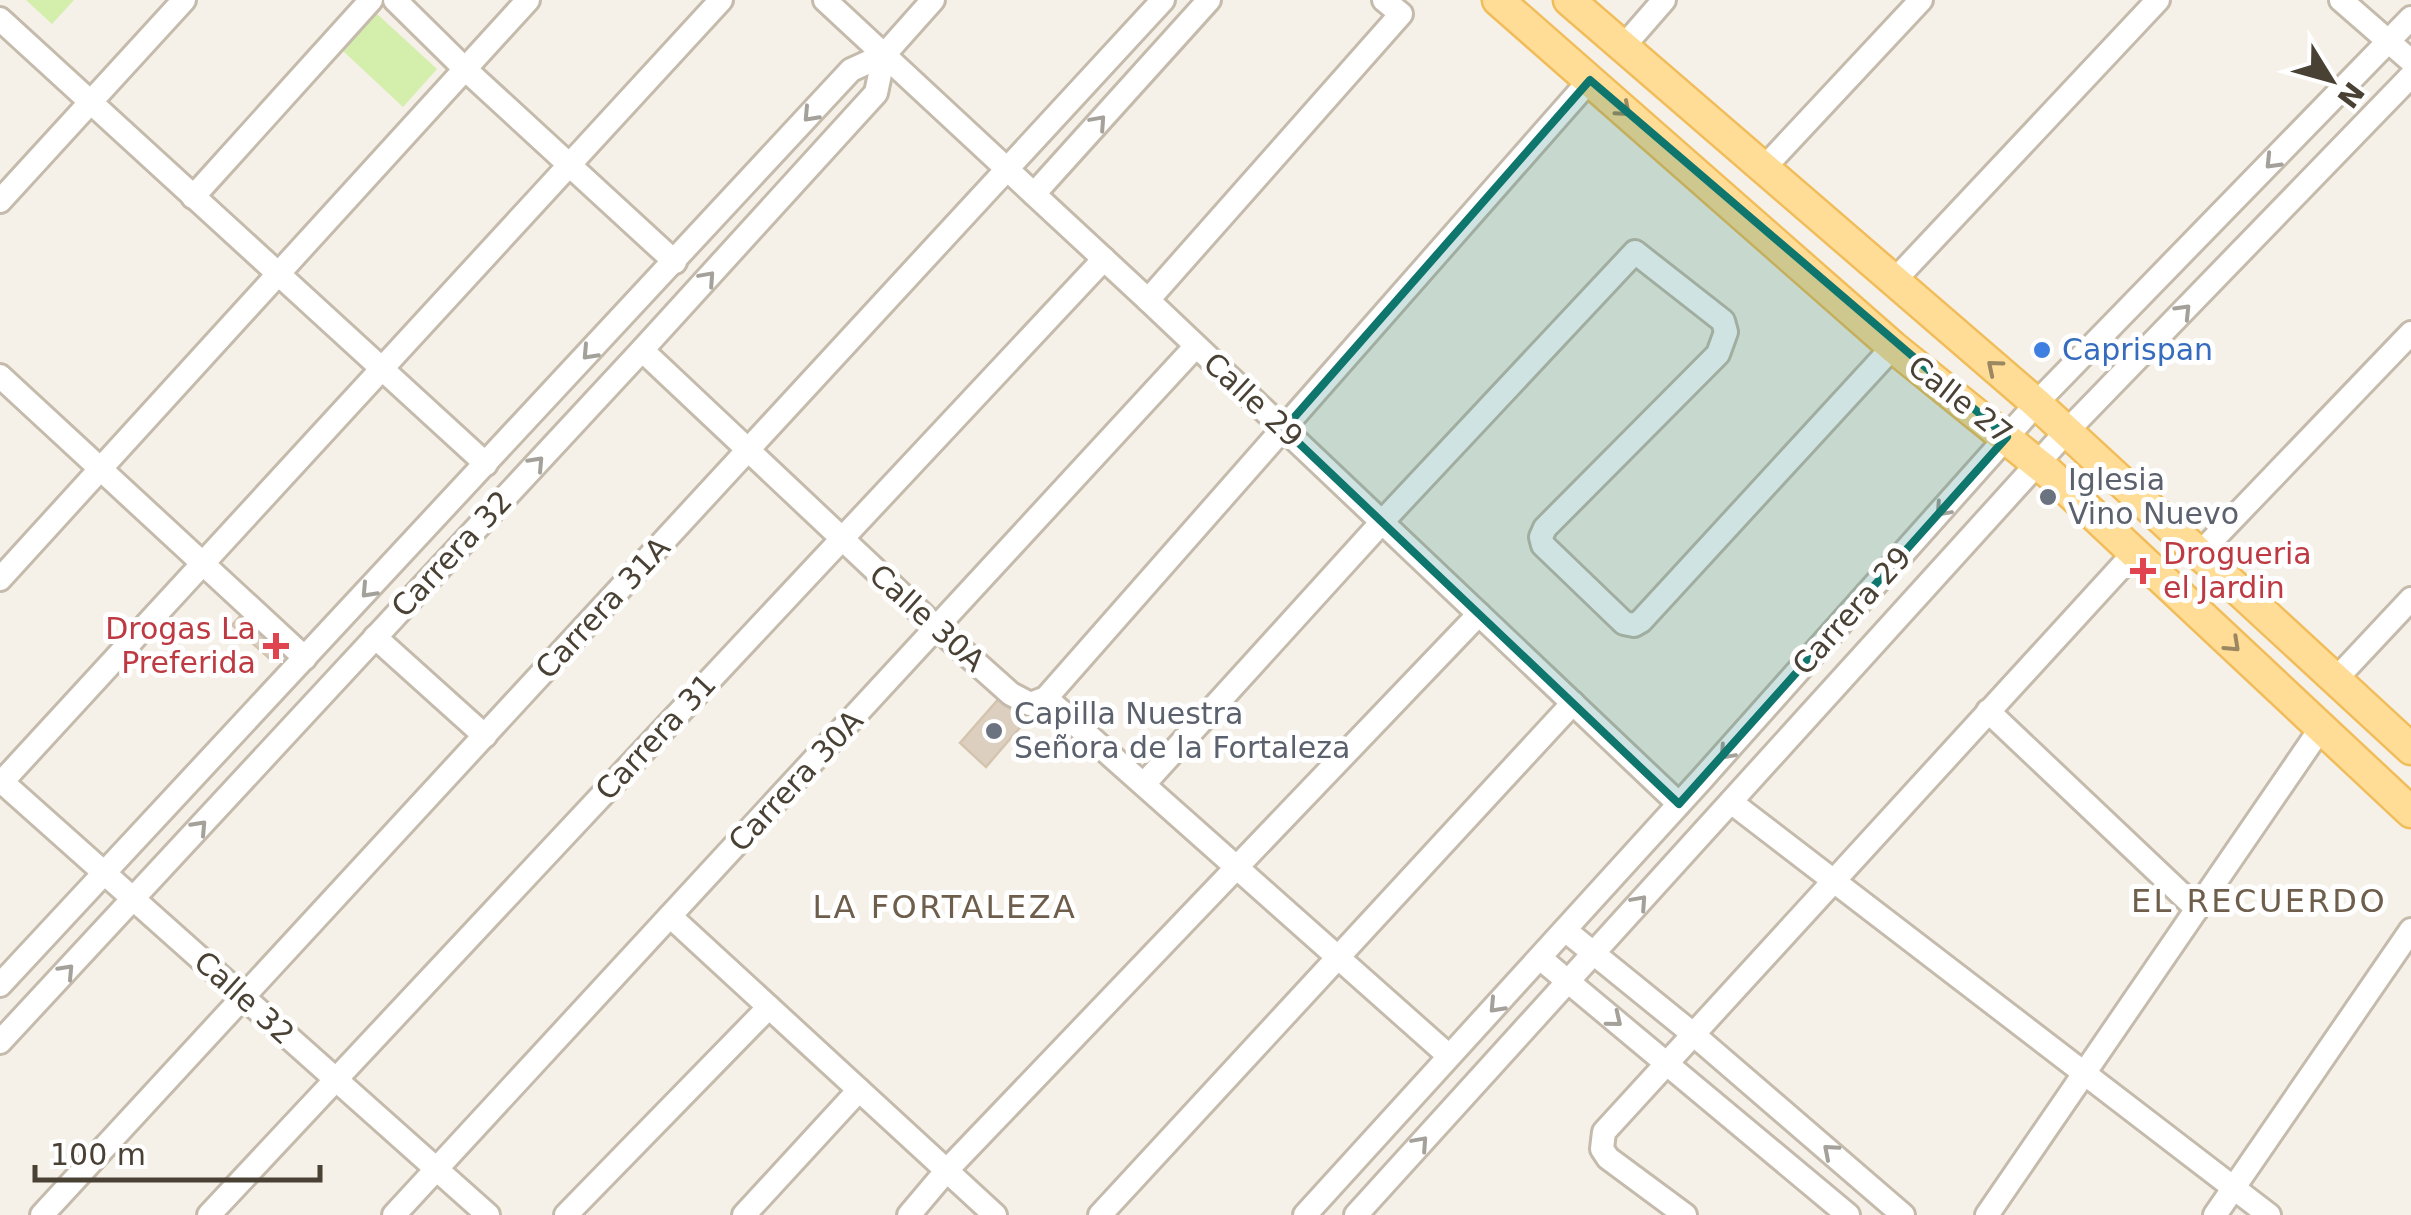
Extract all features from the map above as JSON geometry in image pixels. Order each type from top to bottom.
[{"type":"main road","name":"Calle 27","points":[[1498,0],[1893,347],[2038,463],[2411,812]]},
{"type":"main road","name":"Calle 27","points":[[1569,0],[2036,403],[2411,749]]},
{"type":"street","points":[[0,201],[184,0]]},
{"type":"street","points":[[193,197],[371,0]]},
{"type":"street","points":[[396,0],[465,70],[675,262]]},
{"type":"street","points":[[0,579],[528,0]]},
{"type":"street","points":[[1,782],[721,0]]},
{"type":"street","name":"Calle 29","points":[[824,0],[1148,300],[1679,804]]},
{"type":"street","name":"Carrera 32","points":[[0,985],[851,70],[884,55],[933,0]]},
{"type":"street","name":"Carrera 31A","points":[[42,1215],[1163,0]]},
{"type":"street","points":[[1034,194],[1209,0]]},
{"type":"street","points":[[1623,47],[1664,0]]},
{"type":"street","points":[[1764,169],[1921,0]]},
{"type":"street","points":[[1893,282],[2158,0]]},
{"type":"street","points":[[2340,0],[2411,61]]},
{"type":"street","points":[[1148,300],[1392,7]]},
{"type":"street","points":[[0,18],[486,464]]},
{"type":"street","name":"Carrera 29","points":[[1305,1215],[2036,403],[2411,18]]},
{"type":"street","name":"Carrera 32","points":[[0,1042],[876,92],[884,55]]},
{"type":"street","name":"Carrera 29","points":[[1356,1215],[2067,431],[2411,76]]},
{"type":"street","points":[[1046,698],[1590,80]]},
{"type":"street","points":[[1144,784],[1635,252],[1723,322],[1724,345],[1545,528],[1541,537],[1543,545],[1624,623],[1634,625],[1641,621],[1893,347]]},
{"type":"street","name":"Carrera 31","points":[[208,1215],[1104,259]]},
{"type":"street","points":[[2200,553],[2411,332]]},
{"type":"street","name":"Carrera 30A","points":[[394,1215],[1196,346]]},
{"type":"street","name":"Calle 30A","points":[[642,350],[1010,694],[1030,704],[1046,698],[1450,1056]]},
{"type":"street","points":[[2,381],[305,658]]},
{"type":"street","points":[[1685,1215],[1608,1158],[1602,1150],[1604,1132],[2134,553]]},
{"type":"street","points":[[2336,679],[2411,598]]},
{"type":"street","points":[[909,1215],[946,1170],[1479,614]]},
{"type":"street","points":[[375,637],[485,736]]},
{"type":"street","points":[[1100,1215],[1572,702]]},
{"type":"street","points":[[1988,711],[2197,909]]},
{"type":"street","points":[[1987,1215],[2321,728]]},
{"type":"street","name":"Calle 32","points":[[1,782],[488,1215]]},
{"type":"street","points":[[1730,802],[2269,1215]]},
{"type":"street","points":[[670,916],[995,1215]]},
{"type":"street","points":[[1565,930],[1904,1215]]},
{"type":"street","points":[[2215,1215],[2411,930]]},
{"type":"street","points":[[1540,958],[1848,1215]]},
{"type":"street","points":[[566,1215],[769,1007]]},
{"type":"street","points":[[744,1215],[860,1090]]},
{"type":"highlighted area","points":[[1590,80],[2007,437],[1679,804],[1284,429]]},
{"type":"green space","points":[[26,0],[74,0],[52,24]]},
{"type":"green space","points":[[376,13],[437,69],[403,107],[342,50]]},
{"type":"building","points":[[244,612],[282,647],[270,659],[232,625]]},
{"type":"building","name":"Capilla Nuestra Señora de la Fortaleza","points":[[1002,695],[1028,718],[986,767],[960,743]]},
{"type":"place","name":"Caprispan","points":[[2042,350]]},
{"type":"place","name":"Iglesia Vino Nuevo","points":[[2048,497]]},
{"type":"place","name":"Drogueria el Jardin","points":[[2143,571]]},
{"type":"place","name":"Drogas La Preferida","points":[[276,646]]},
{"type":"place","name":"Capilla Nuestra Señora de la Fortaleza","points":[[994,731]]},
{"type":"district","name":"EL RECUERDO","points":[[2259,901]]},
{"type":"district","name":"LA FORTALEZA","points":[[945,907]]}]
